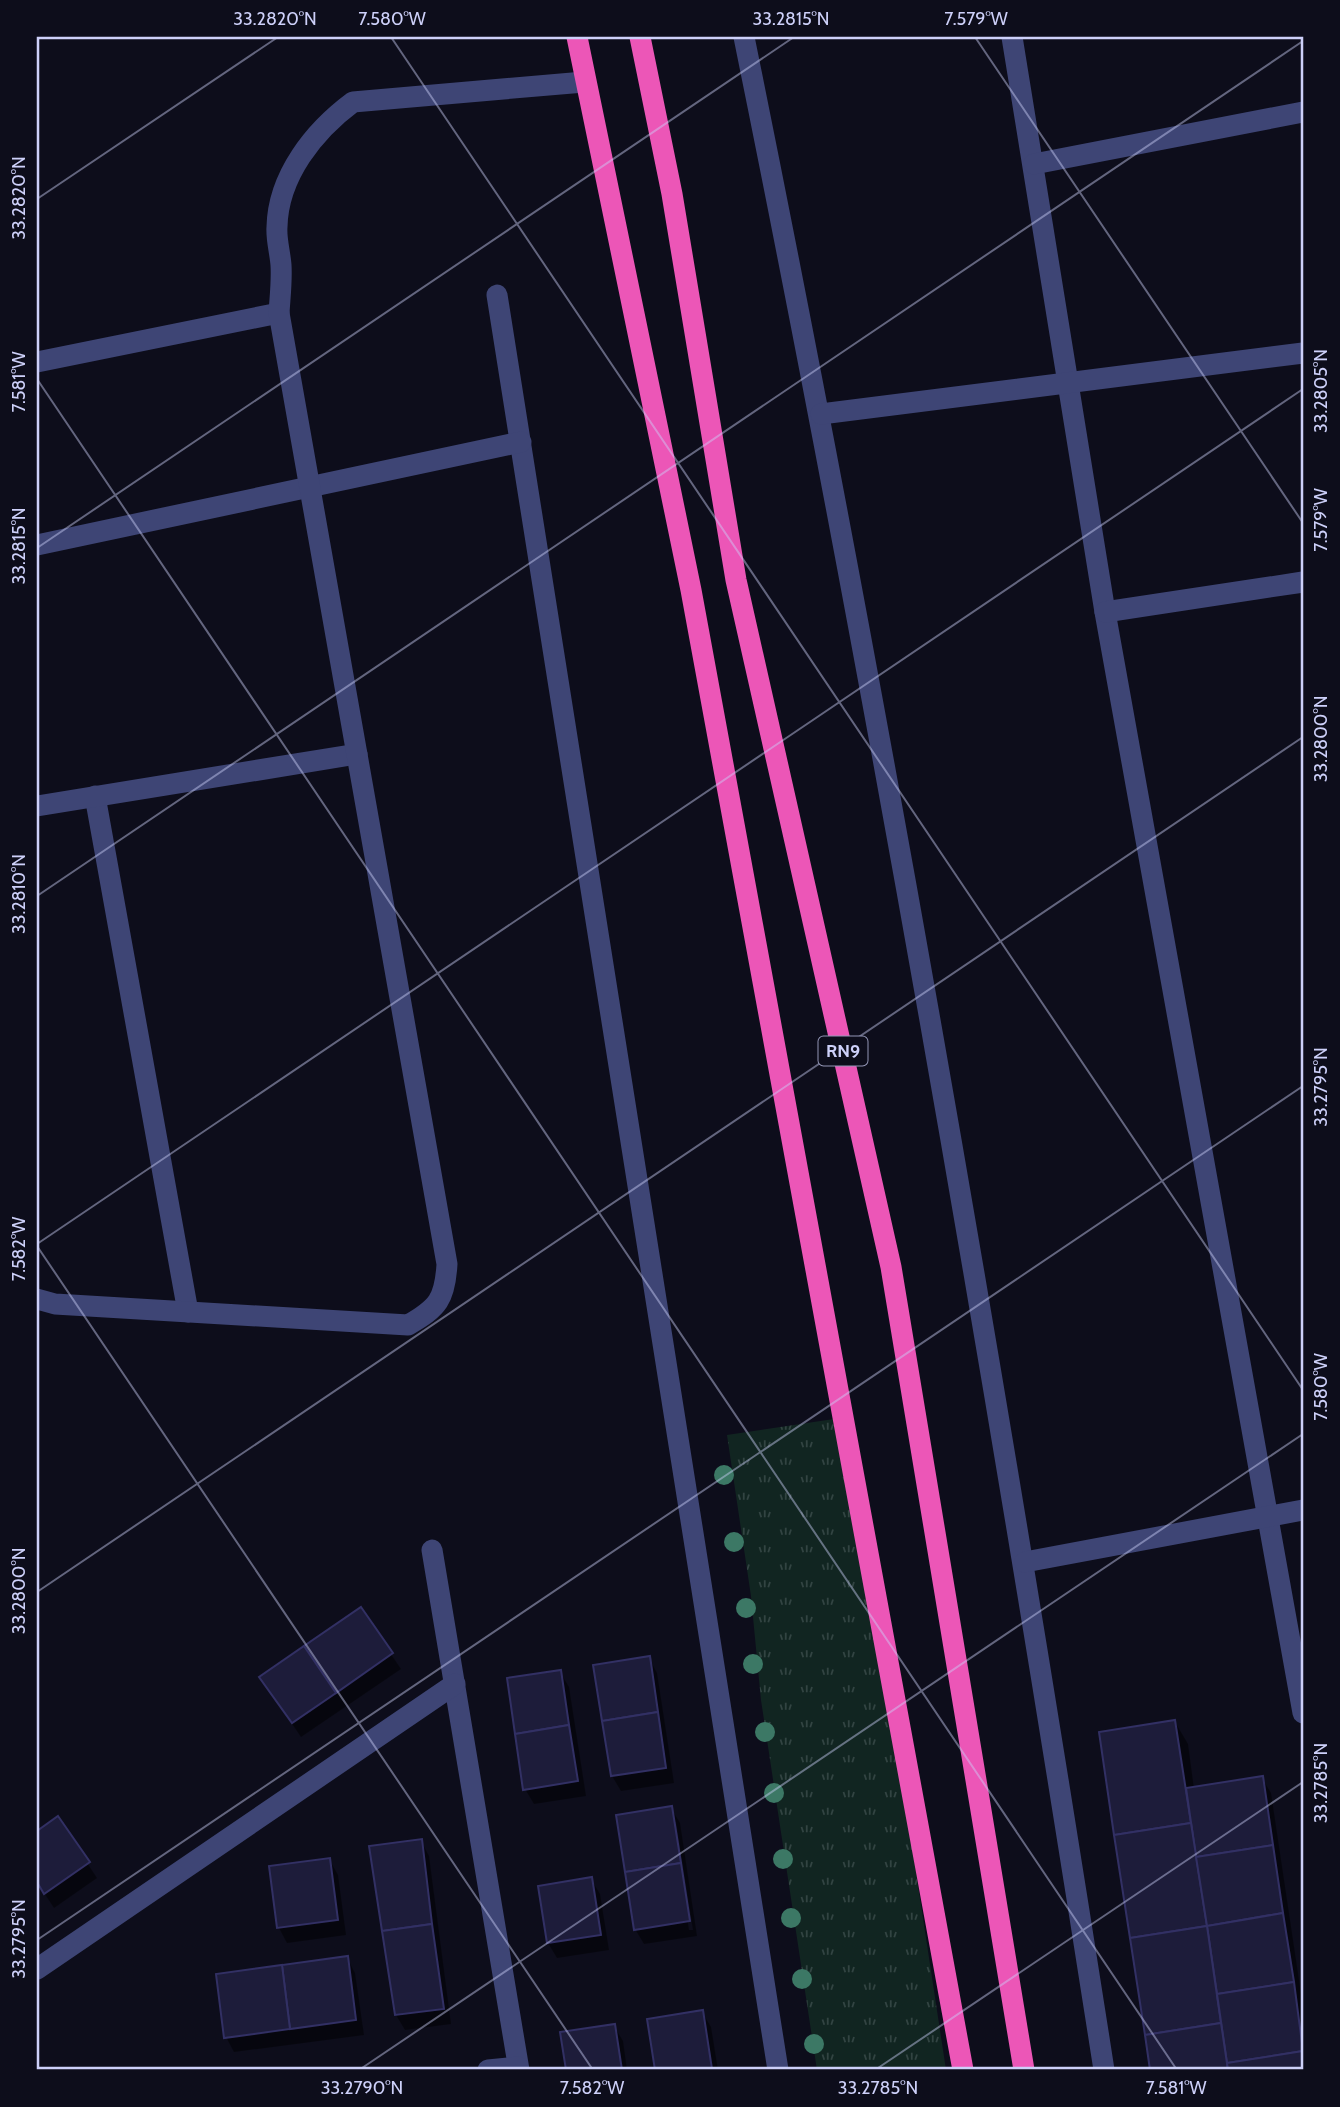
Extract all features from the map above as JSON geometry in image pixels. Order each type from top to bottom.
[{"type":"highway","points":[[577,37],[584,82],[693,604],[963,2070]]},
{"type":"highway","name":"RN9","points":[[640,37],[672,194],[736,580],[891,1267],[1024,2070]]},
{"type":"street","points":[[744,37],[821,414],[1025,1562],[1104,2070]]},
{"type":"street","points":[[1012,37],[1105,612],[1303,1713]]},
{"type":"street","points":[[37,1299],[55,1304],[408,1325],[431,1312],[446,1290],[447,1264],[279,313],[281,267],[277,227],[284,190],[305,150],[331,119],[353,102],[584,82]]},
{"type":"street","points":[[1034,164],[1303,112]]},
{"type":"street","points":[[497,295],[778,2070]]},
{"type":"street","points":[[37,362],[279,313]]},
{"type":"street","points":[[821,414],[1303,353]]},
{"type":"street","points":[[37,545],[521,442]]},
{"type":"street","points":[[1105,612],[1303,582]]},
{"type":"street","points":[[37,806],[357,754]]},
{"type":"street","points":[[95,796],[188,1312]]},
{"type":"street","points":[[1025,1562],[1303,1510]]},
{"type":"street","points":[[432,1550],[519,2068],[488,2070]]},
{"type":"street","points":[[37,1969],[455,1684]]},
{"type":"green space","points":[[834,1419],[897,1747],[946,2070],[817,2070],[761,1700],[751,1596],[727,1435]]},
{"type":"building","points":[[361,1607],[393,1653],[336,1693],[304,1646]]},
{"type":"building","points":[[304,1646],[336,1693],[292,1723],[259,1677]]},
{"type":"building","points":[[650,1656],[658,1712],[602,1721],[593,1665]]},
{"type":"building","points":[[561,1670],[569,1725],[515,1734],[507,1678]]},
{"type":"building","points":[[658,1712],[666,1768],[611,1776],[602,1721]]},
{"type":"building","points":[[1175,1720],[1191,1823],[1114,1835],[1099,1732]]},
{"type":"building","points":[[569,1725],[578,1781],[523,1790],[515,1734]]},
{"type":"building","points":[[1263,1776],[1273,1845],[1196,1857],[1186,1788]]},
{"type":"building","points":[[672,1806],[681,1863],[625,1872],[616,1815]]},
{"type":"building","points":[[58,1816],[90,1862],[44,1894],[37,1882],[37,1831]]},
{"type":"building","points":[[1191,1823],[1207,1926],[1130,1938],[1114,1835]]},
{"type":"building","points":[[422,1839],[432,1924],[382,1931],[369,1846]]},
{"type":"building","points":[[1273,1845],[1283,1913],[1207,1926],[1196,1857]]},
{"type":"building","points":[[330,1858],[338,1920],[277,1928],[269,1866]]},
{"type":"building","points":[[681,1863],[690,1921],[634,1930],[625,1872]]},
{"type":"building","points":[[592,1877],[601,1935],[547,1943],[538,1886]]},
{"type":"building","points":[[1283,1913],[1294,1982],[1217,1994],[1207,1926]]},
{"type":"building","points":[[432,1924],[444,2009],[395,2015],[382,1931]]},
{"type":"building","points":[[1207,1926],[1221,2023],[1145,2035],[1130,1938]]},
{"type":"building","points":[[348,1956],[356,2020],[290,2029],[282,1965]]},
{"type":"building","points":[[282,1965],[290,2029],[224,2038],[216,1974]]},
{"type":"building","points":[[1294,1982],[1303,2051],[1227,2063],[1217,1994]]},
{"type":"building","points":[[703,2010],[712,2069],[655,2070],[647,2019]]},
{"type":"building","points":[[1221,2023],[1228,2070],[1150,2070],[1145,2035]]},
{"type":"building","points":[[615,2024],[622,2070],[566,2070],[560,2032]]},
{"type":"building","points":[[1303,2051],[1303,2070],[1228,2070],[1227,2063]]}]
